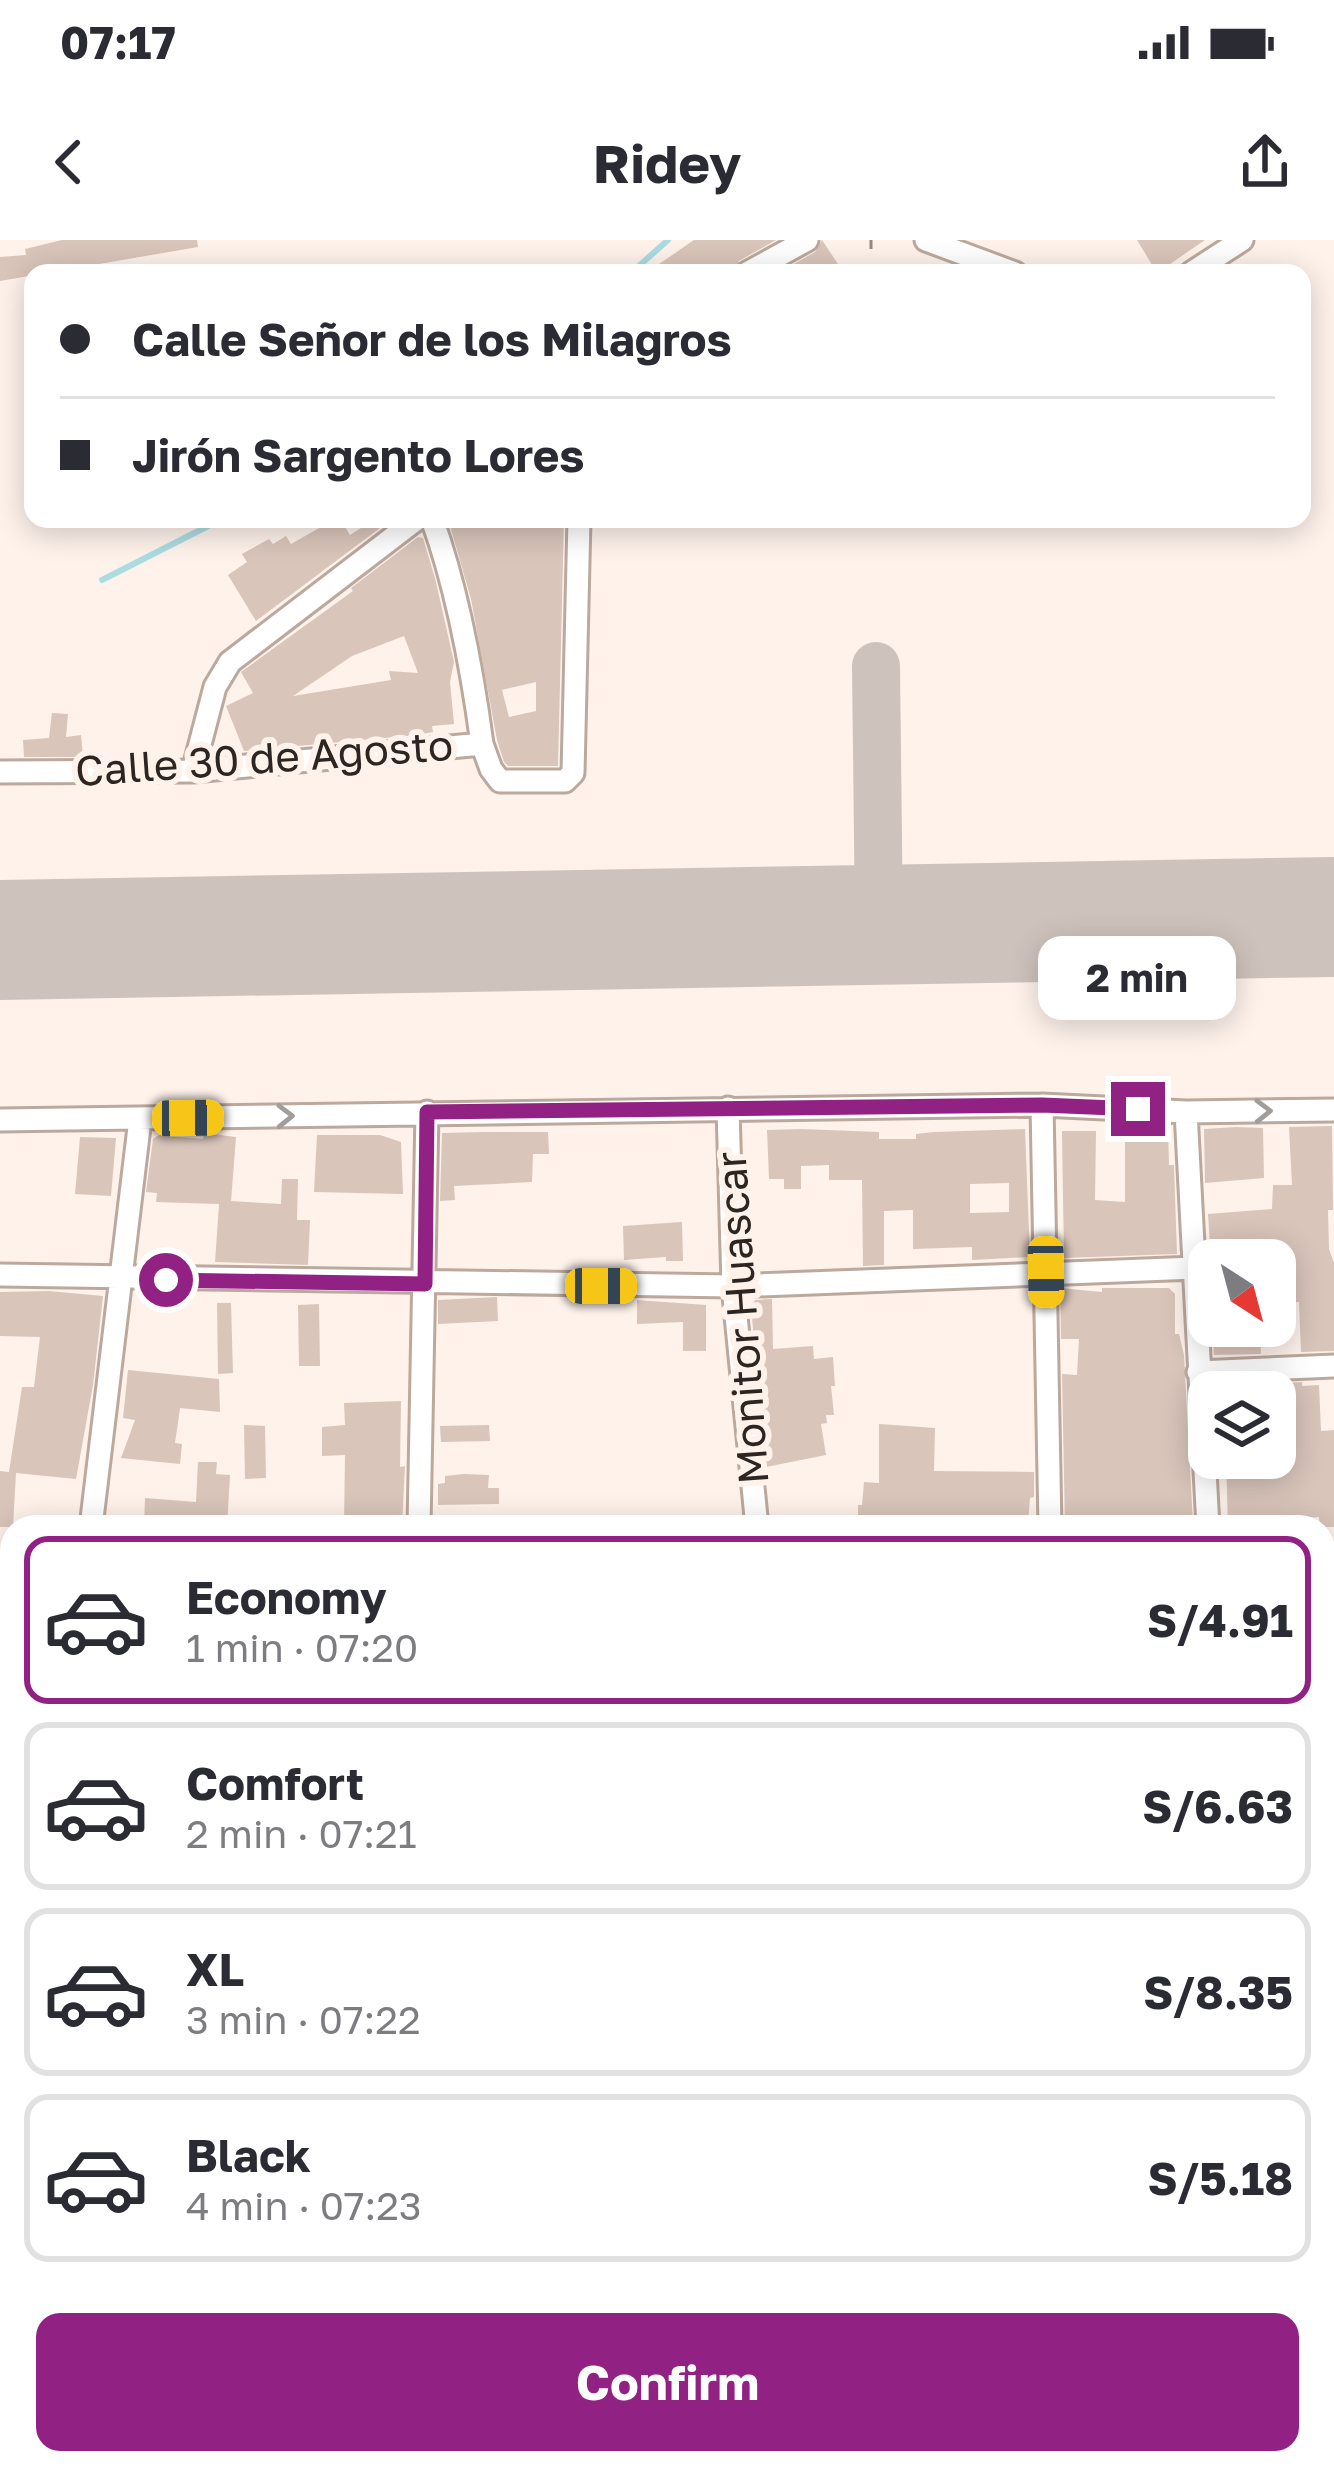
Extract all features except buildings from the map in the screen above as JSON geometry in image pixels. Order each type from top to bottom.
[{"type":"street","points":[[763,264],[807,240]]},
{"type":"street","points":[[926,240],[991,264]]},
{"type":"street","points":[[1205,264],[1242,240]]},
{"type":"street","points":[[193,771],[220,673],[405,528]]},
{"type":"street","points":[[435,528],[476,693],[482,744]]},
{"type":"street","name":"Calle 30 de Agosto","points":[[0,772],[193,771],[482,744],[500,781],[565,781],[573,773],[579,528]]},
{"type":"street","points":[[1042,1105],[1050,1515]]},
{"type":"street","points":[[0,1120],[1042,1105],[1186,1112],[1334,1111]]},
{"type":"street","name":"Monitor Huascar","points":[[728,1108],[733,1286],[757,1515]]},
{"type":"street","points":[[419,1515],[427,1112]]},
{"type":"street","points":[[1186,1112],[1193,1239]]},
{"type":"street","points":[[92,1515],[140,1119]]},
{"type":"street","points":[[0,1275],[733,1286],[1188,1268]]},
{"type":"street","points":[[1221,1371],[1334,1366]]},
{"type":"street","points":[[1205,1479],[1207,1515]]},
{"type":"path","points":[[871,240],[871,256]]},
{"type":"waterway","points":[[641,264],[668,240]]},
{"type":"waterway","points":[[102,580],[204,528]]},
{"type":"taxiway","points":[[876,666],[879,925]]},
{"type":"runway","points":[[0,940],[1334,917]]},
{"type":"route","points":[[166,1280],[425,1284],[427,1112],[1042,1105],[1138,1109]]}]
